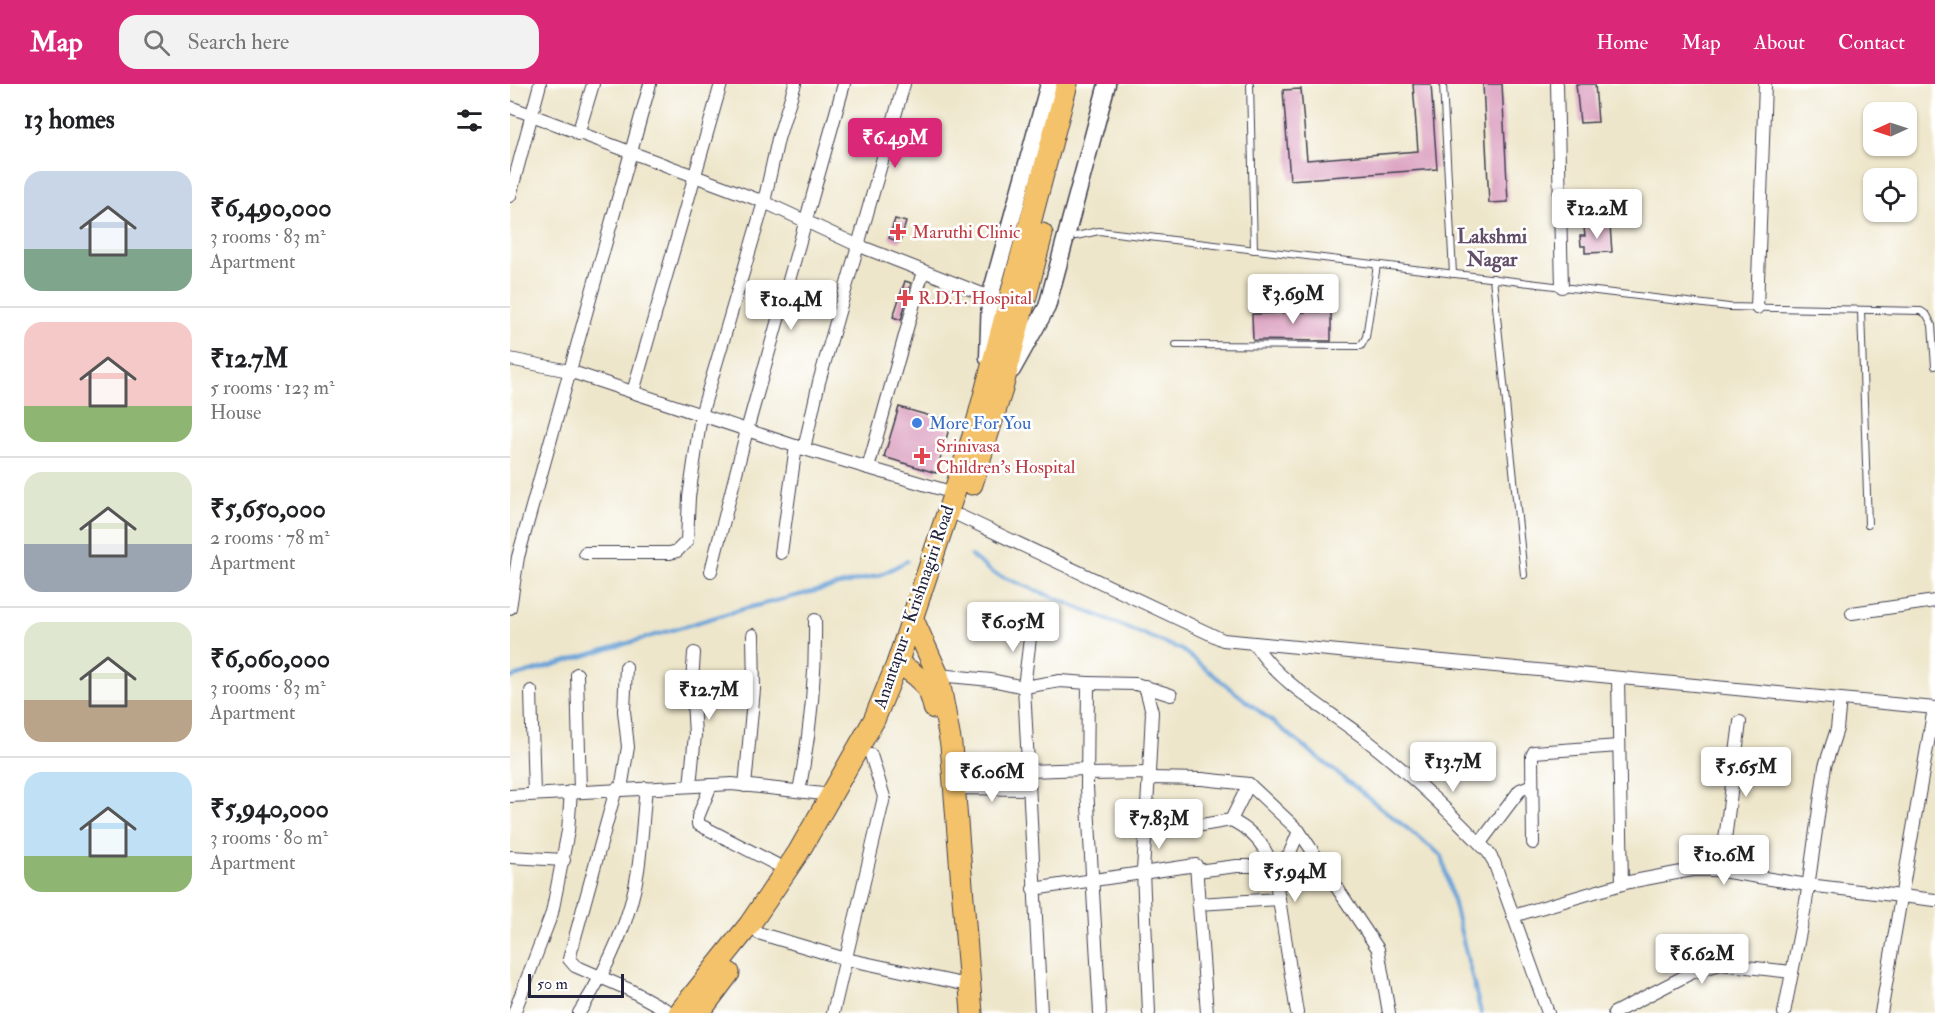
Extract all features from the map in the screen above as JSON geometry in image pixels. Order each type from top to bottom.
[{"type":"highway","name":"Anantapur - Krishnagiri Road","points":[[916,627],[985,449],[995,386],[1060,139],[1067,84]]},
{"type":"highway","points":[[1060,139],[1082,84]]},
{"type":"highway","name":"Anantapur - Krishnagiri Road","points":[[683,1012],[758,933],[798,876],[871,755],[916,627],[954,493],[995,386]]},
{"type":"highway","points":[[916,627],[938,675],[945,704],[956,788],[972,1013]]},
{"type":"highway","name":"Anantapur - Krishnagiri Road","points":[[683,1012],[750,924],[787,870],[832,795],[903,667]]},
{"type":"highway","points":[[903,667],[925,683],[935,714],[944,788],[960,1013]]},
{"type":"street","points":[[510,196],[540,84]]},
{"type":"street","points":[[578,134],[593,84]]},
{"type":"street","points":[[510,608],[518,557],[538,493],[568,371],[650,84]]},
{"type":"street","points":[[633,392],[721,84]]},
{"type":"street","points":[[585,553],[670,553],[677,551],[687,541],[689,497],[701,415],[764,202],[778,139],[795,84]]},
{"type":"street","points":[[711,571],[747,430],[808,222],[844,84]]},
{"type":"street","points":[[781,554],[800,447],[904,84]]},
{"type":"street","points":[[995,386],[990,297],[1049,84]]},
{"type":"street","points":[[995,386],[1047,307],[1107,84]]},
{"type":"street","points":[[1557,84],[1562,287]]},
{"type":"street","points":[[1757,308],[1765,84]]},
{"type":"street","points":[[510,107],[631,155],[764,202],[857,245],[990,297]]},
{"type":"street","points":[[867,468],[923,271]]},
{"type":"street","points":[[510,359],[568,371],[800,447],[954,493]]},
{"type":"street","points":[[960,516],[1223,640],[1935,708],[1881,1013]]},
{"type":"street","points":[[1852,613],[1935,601]]},
{"type":"street","points":[[800,791],[807,754],[816,661],[815,620]]},
{"type":"street","points":[[1032,622],[1024,687],[1041,1013]]},
{"type":"street","points":[[745,786],[754,689],[753,634]]},
{"type":"street","points":[[1254,643],[1265,658],[1311,699],[1439,800],[1480,843],[1494,862],[1548,1013]]},
{"type":"street","points":[[690,786],[695,735],[692,682],[694,653]]},
{"type":"street","points":[[626,667],[624,711],[628,747],[618,789],[568,957],[572,964],[683,1012]]},
{"type":"street","points":[[514,1013],[549,925],[564,860],[575,791],[577,674]]},
{"type":"street","points":[[938,675],[991,680],[1024,687],[1060,681],[1113,682],[1145,686],[1171,695]]},
{"type":"street","points":[[1617,679],[1622,884]]},
{"type":"street","points":[[1088,683],[1087,772],[1091,882],[1100,1013]]},
{"type":"street","points":[[1145,686],[1152,712],[1143,871],[1149,1013]]},
{"type":"street","points":[[531,691],[534,794]]},
{"type":"street","points":[[1784,1013],[1808,885],[1825,766],[1837,729],[1840,699]]},
{"type":"street","points":[[1721,871],[1740,722]]},
{"type":"street","points":[[1533,843],[1532,756],[1536,750],[1619,746]]},
{"type":"street","points":[[833,1013],[884,797],[871,755]]},
{"type":"street","points":[[1028,771],[1087,772],[1249,784],[1299,831],[1378,949],[1389,1013]]},
{"type":"street","points":[[1231,820],[1249,784]]},
{"type":"street","points":[[510,796],[711,785],[745,786],[832,795]]},
{"type":"street","points":[[711,785],[698,817],[698,824],[787,870]]},
{"type":"street","points":[[1480,843],[1520,790],[1532,785]]},
{"type":"street","points":[[579,1013],[602,978],[634,892],[646,788]]},
{"type":"street","points":[[956,788],[1028,789]]},
{"type":"street","points":[[1146,824],[1184,828],[1231,820],[1252,833],[1274,866],[1297,1013]]},
{"type":"street","points":[[1197,871],[1237,866],[1274,866],[1289,855],[1299,831]]},
{"type":"street","points":[[510,857],[564,860]]},
{"type":"street","points":[[1033,889],[1196,865],[1207,1013]]},
{"type":"street","points":[[1513,916],[1622,884],[1692,870],[1721,871],[1808,885],[1935,900]]},
{"type":"street","points":[[1198,903],[1279,899]]},
{"type":"street","points":[[758,933],[846,959],[958,983]]},
{"type":"street","points":[[1614,1013],[1691,973],[1720,964],[1792,972]]},
{"type":"lane","points":[[1250,84],[1254,250]]},
{"type":"lane","points":[[1443,84],[1453,274]]},
{"type":"lane","points":[[1066,234],[1076,236],[1099,231],[1645,298],[1757,308],[1925,312],[1932,326],[1935,366]]},
{"type":"lane","points":[[1176,345],[1361,346],[1366,337],[1377,265]]},
{"type":"lane","points":[[1493,279],[1524,575]]},
{"type":"lane","points":[[1861,310],[1868,525]]},
{"type":"building","points":[[1413,84],[1431,84],[1437,169],[1290,180],[1283,90],[1301,89],[1307,160],[1418,151]]},
{"type":"building","points":[[1483,84],[1502,84],[1508,202],[1489,203]]},
{"type":"building","points":[[1576,84],[1595,84],[1598,122],[1580,123]]},
{"type":"building","points":[[895,219],[906,222],[900,242],[889,238]]},
{"type":"building","points":[[1610,226],[1612,252],[1585,253],[1585,246],[1581,246],[1580,236],[1585,236],[1584,228]]},
{"type":"building","points":[[905,281],[911,283],[901,320],[893,317]]},
{"type":"building","points":[[1283,302],[1302,302],[1302,312],[1331,312],[1331,341],[1253,340],[1252,314],[1283,313]]},
{"type":"building","points":[[899,407],[951,422],[936,473],[884,457]]},
{"type":"building","points":[[1015,761],[1016,781],[972,780],[972,763]]},
{"type":"waterway","points":[[971,556],[993,573],[1182,650],[1442,856],[1481,1013]]},
{"type":"waterway","points":[[510,678],[743,609],[880,575],[907,561]]},
{"type":"place","name":"Maruthi Clinic","points":[[898,232]]},
{"type":"place","name":"R.D.T. Hospital","points":[[905,298]]},
{"type":"place","name":"More For You","points":[[917,423]]},
{"type":"place","name":"Srinivasa Children's Hospital","points":[[922,456]]},
{"type":"district","name":"Lakshmi Nagar","points":[[1492,248]]}]
